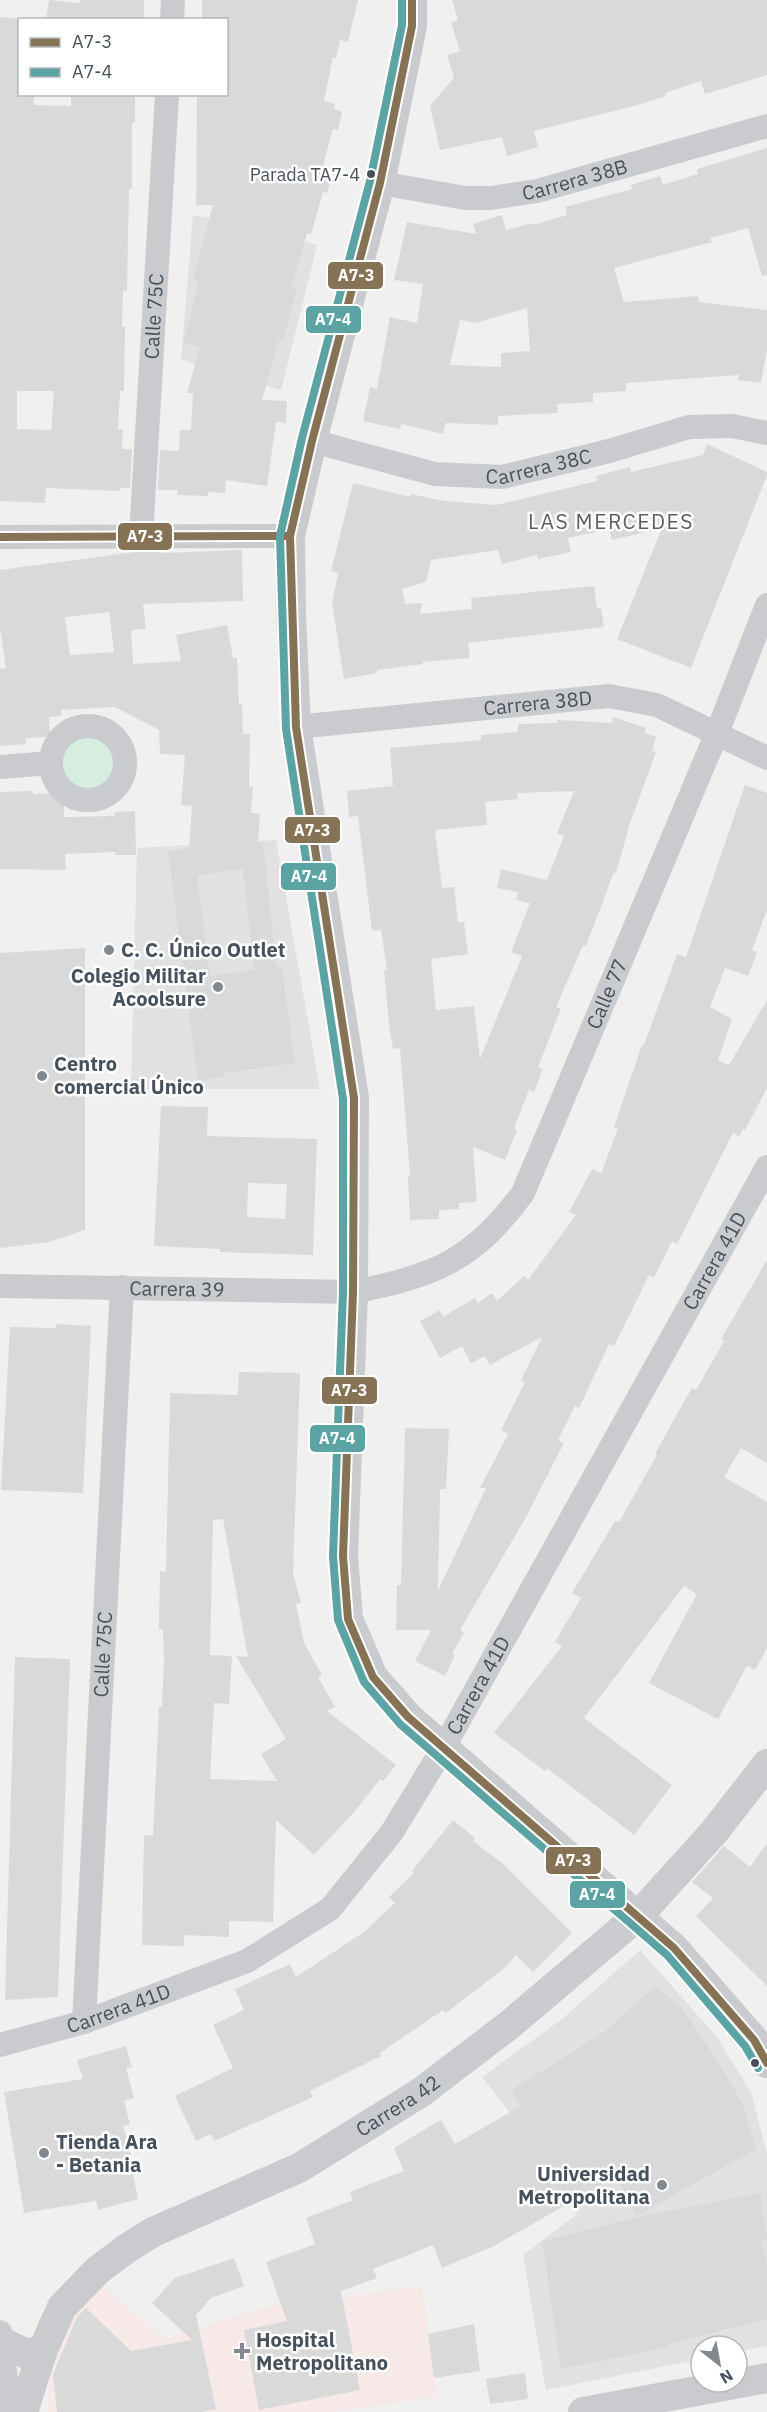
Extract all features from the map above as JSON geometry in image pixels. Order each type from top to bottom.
[{"type":"street","points":[[172,18],[173,0]]},
{"type":"street","points":[[412,0],[412,26],[380,183],[312,441],[290,536],[296,727],[354,1098],[353,1292],[343,1556],[348,1619],[373,1677],[408,1718],[639,1915],[674,1948],[754,2040],[767,2063]]},
{"type":"street","name":"Calle 75C","points":[[141,536],[167,96]]},
{"type":"street","name":"Carrera 38B","points":[[380,183],[465,198],[491,198],[537,192],[767,126]]},
{"type":"street","name":"Carrera 38C","points":[[312,441],[435,474],[502,477],[609,452],[689,427],[732,426],[767,433]]},
{"type":"street","points":[[0,537],[290,536]]},
{"type":"street","name":"Calle 77","points":[[353,1292],[405,1282],[445,1266],[477,1246],[502,1222],[524,1193],[717,733],[767,605]]},
{"type":"street","name":"Carrera 38D","points":[[296,727],[609,696],[657,705],[767,758]]},
{"type":"street","points":[[0,767],[51,763]]},
{"type":"street","name":"Carrera 41D","points":[[0,2045],[84,2022],[247,1961],[330,1909],[392,1832],[444,1747],[767,1167]]},
{"type":"street","name":"Carrera 39","points":[[0,1286],[353,1292]]},
{"type":"street","name":"Calle 75C","points":[[84,2022],[122,1287]]},
{"type":"street","name":"Carrera 42","points":[[24,2412],[42,2352],[62,2307],[98,2270],[153,2232],[299,2168],[420,2093],[508,2026],[639,1915],[714,1832],[767,1764]]},
{"type":"street","points":[[1,2337],[24,2353],[42,2352]]},
{"type":"street","points":[[1,2337],[10,2412]]},
{"type":"street","points":[[583,2412],[767,2378]]},
{"type":"shaded area","points":[[193,215],[244,224],[317,245],[281,390],[181,360]]},
{"type":"shaded area","name":"Colegio Militar Acoolsure","points":[[276,840],[320,1089],[131,1089],[137,848]]},
{"type":"shaded area","name":"Universidad Metropolitana","points":[[640,1950],[716,2036],[751,2092],[767,2155],[767,2346],[749,2350],[749,2334],[689,2334],[689,2361],[546,2390],[523,2255],[577,2214],[510,2113],[482,2077],[562,2019]]},
{"type":"shaded area","name":"Hospital Metropolitano","points":[[422,2286],[437,2397],[331,2412],[47,2412],[50,2363],[65,2316],[102,2287],[165,2339],[266,2307]]},
{"type":"green space","points":[[86,735],[98,735],[113,743],[121,758],[121,770],[113,785],[98,793],[86,793],[71,785],[63,770],[63,758],[71,743]]},
{"type":"building","points":[[49,0],[80,3],[80,0],[144,0],[144,18],[46,18]]},
{"type":"building","points":[[202,0],[358,0],[348,42],[340,40],[336,58],[333,57],[324,101],[335,104],[334,109],[342,112],[338,130],[333,129],[322,169],[333,172],[327,193],[323,192],[311,234],[307,233],[292,286],[297,287],[283,341],[279,340],[262,400],[287,401],[286,423],[276,422],[267,486],[226,480],[225,493],[208,492],[208,496],[177,495],[177,490],[158,490],[160,450],[179,451],[180,430],[191,430],[193,393],[187,393],[200,347],[183,343],[199,282],[193,280],[213,205],[196,205],[197,96],[228,96],[228,18],[202,18]]},
{"type":"building","points":[[452,0],[767,0],[767,75],[705,94],[701,81],[665,93],[666,96],[634,106],[534,131],[538,147],[507,156],[502,137],[440,150],[430,106],[454,78],[447,55],[460,51],[451,22],[458,20]]},
{"type":"building","points":[[0,17],[18,19],[18,96],[34,96],[34,105],[71,106],[71,96],[135,96],[135,122],[132,122],[132,189],[129,189],[127,291],[123,291],[124,391],[120,391],[118,430],[123,430],[122,449],[132,449],[130,488],[120,488],[119,491],[46,488],[45,503],[0,501]],"holes":[[[17,391],[54,391],[51,430],[17,429]]]},
{"type":"building","points":[[767,148],[767,275],[762,276],[748,228],[710,238],[712,242],[614,268],[624,302],[698,296],[699,302],[767,310],[767,349],[761,383],[738,380],[739,375],[626,383],[626,391],[593,393],[593,402],[557,404],[558,413],[498,416],[498,425],[446,423],[443,434],[401,424],[400,429],[363,421],[370,387],[377,389],[390,317],[417,323],[423,284],[394,280],[407,222],[476,234],[473,224],[502,215],[506,230],[567,215],[565,207],[632,189],[631,185],[660,176],[663,185],[698,174],[697,169]],"holes":[[[527,308],[530,351],[501,353],[501,367],[450,365],[460,320],[475,323]]]},
{"type":"building","points":[[707,444],[767,472],[767,475],[691,668],[617,639],[662,528],[612,540],[609,529],[568,538],[571,552],[538,559],[537,555],[502,564],[498,550],[431,560],[426,582],[402,589],[405,604],[422,603],[420,614],[472,609],[471,598],[594,586],[597,608],[601,608],[604,627],[468,643],[470,658],[423,662],[423,664],[377,670],[377,673],[344,679],[332,603],[338,573],[331,571],[353,483],[410,497],[411,494],[444,501],[496,505],[597,481],[596,476],[630,467],[631,472],[703,455]]},
{"type":"building","points":[[242,550],[243,601],[143,604],[146,629],[131,630],[133,664],[181,661],[176,635],[227,625],[233,658],[237,658],[243,734],[250,734],[249,787],[253,787],[251,813],[260,813],[258,842],[263,841],[276,967],[282,966],[295,1063],[223,1073],[224,1077],[198,1081],[168,851],[189,848],[192,806],[181,805],[185,755],[160,754],[159,730],[115,707],[61,710],[61,716],[49,717],[50,737],[26,738],[26,744],[0,746],[0,669],[6,668],[0,627],[0,570],[142,551],[161,551],[162,553]],"holes":[[[109,612],[114,652],[70,655],[65,617]],[[243,869],[254,970],[210,976],[197,875]]]},
{"type":"building","points":[[613,717],[646,728],[645,733],[656,737],[652,751],[656,752],[630,823],[616,873],[614,872],[586,946],[583,945],[556,1007],[561,1009],[538,1067],[543,1069],[534,1092],[529,1090],[514,1128],[517,1130],[505,1160],[473,1147],[477,1202],[459,1203],[459,1209],[439,1210],[439,1219],[410,1220],[408,1176],[410,1176],[400,1048],[393,1049],[384,970],[387,970],[381,930],[372,931],[358,816],[349,817],[347,791],[393,786],[390,748],[481,740],[481,735],[518,732],[518,724],[557,723],[557,720],[612,723]],"holes":[[[574,791],[557,833],[564,836],[547,880],[501,869],[497,888],[518,892],[516,900],[530,903],[511,952],[522,956],[480,1059],[474,1006],[436,1010],[431,959],[468,954],[464,922],[458,922],[454,887],[442,888],[435,830],[487,825],[485,802],[518,799],[517,793]]]},
{"type":"building","points":[[745,785],[767,793],[767,910],[752,950],[757,952],[748,976],[725,968],[710,1007],[732,1019],[718,1060],[729,1065],[767,1000],[767,1088],[745,1130],[743,1129],[739,1137],[733,1133],[677,1244],[672,1241],[654,1278],[649,1275],[614,1346],[609,1344],[579,1408],[575,1406],[558,1440],[564,1443],[525,1519],[460,1630],[464,1633],[452,1654],[455,1655],[445,1676],[415,1661],[431,1630],[396,1630],[397,1585],[401,1585],[405,1428],[449,1429],[446,1489],[440,1489],[438,1591],[486,1488],[480,1488],[508,1434],[501,1430],[525,1382],[521,1380],[542,1337],[490,1365],[485,1356],[471,1363],[462,1346],[440,1358],[420,1321],[440,1310],[443,1317],[475,1298],[478,1303],[492,1293],[497,1301],[524,1276],[528,1280],[576,1215],[569,1212],[592,1169],[601,1174],[618,1128],[614,1127],[642,1045],[644,1045],[677,954],[686,957]]},
{"type":"building","points":[[33,791],[33,794],[64,793],[64,817],[115,816],[115,812],[135,811],[136,855],[115,855],[115,852],[65,854],[66,870],[0,869],[0,792]]},
{"type":"building","name":"Centro comercial Único","points":[[85,948],[85,1230],[49,1242],[0,1248],[0,953]]},
{"type":"building","points":[[161,1106],[208,1107],[207,1136],[317,1139],[313,1255],[220,1252],[220,1249],[154,1246]],"holes":[[[248,1183],[287,1184],[285,1219],[247,1217]]]},
{"type":"building","points":[[767,1260],[767,1463],[741,1448],[724,1477],[767,1502],[767,1648],[755,1670],[747,1666],[718,1719],[649,1683],[697,1594],[684,1586],[584,1718],[672,1785],[634,1835],[547,1768],[545,1771],[494,1733],[562,1646],[555,1642],[581,1598],[572,1593],[615,1521],[619,1522],[657,1455],[655,1454],[678,1412],[692,1388],[696,1390],[724,1341],[721,1339]]},
{"type":"building","points":[[56,1324],[91,1326],[83,1493],[1,1490],[10,1327],[56,1328]]},
{"type":"building","points":[[239,1372],[300,1373],[293,1574],[301,1603],[296,1604],[304,1643],[322,1675],[318,1677],[335,1707],[327,1711],[396,1765],[383,1781],[380,1779],[356,1810],[314,1855],[276,1820],[273,1922],[229,1921],[229,1937],[184,1935],[184,1946],[142,1945],[144,1835],[153,1836],[159,1707],[162,1707],[164,1662],[163,1629],[159,1629],[160,1571],[166,1572],[170,1393],[238,1395]],"holes":[[[223,1519],[248,1657],[236,1656],[286,1739],[261,1754],[277,1781],[210,1779],[214,1703],[229,1704],[232,1656],[210,1655],[213,1520]]]},
{"type":"building","points":[[15,1657],[70,1659],[58,1997],[5,2000]]},
{"type":"building","points":[[453,1820],[475,1838],[473,1841],[503,1864],[572,1933],[533,1972],[516,1955],[507,1966],[446,2013],[443,2010],[380,2053],[381,2056],[310,2091],[313,2097],[214,2141],[211,2134],[196,2141],[175,2096],[233,2068],[213,2025],[244,2010],[235,1989],[290,1964],[296,1977],[364,1932],[395,1903],[389,1897],[414,1873],[412,1871]]},
{"type":"building","points":[[767,1843],[767,1986],[696,1916],[713,1898],[692,1882],[724,1846],[750,1867]]},
{"type":"building","points":[[655,1986],[682,2008],[717,2060],[743,2104],[756,2149],[636,2216],[616,2176],[494,2246],[442,2268],[433,2245],[373,2269],[377,2278],[341,2291],[360,2390],[259,2410],[244,2330],[287,2321],[266,2262],[315,2244],[306,2218],[353,2200],[350,2192],[404,2171],[394,2148],[441,2120],[455,2144],[521,2106],[512,2090],[603,2033]]},
{"type":"building","points":[[126,2046],[132,2067],[126,2068],[134,2098],[124,2101],[130,2124],[123,2126],[131,2155],[129,2155],[138,2199],[98,2210],[96,2201],[24,2213],[4,2092],[83,2079],[77,2060]]},
{"type":"building","points":[[760,2193],[767,2240],[761,2241],[767,2264],[767,2319],[708,2334],[689,2334],[689,2339],[668,2344],[669,2347],[561,2369],[542,2241],[637,2217]]},
{"type":"building","points":[[234,2258],[244,2286],[211,2298],[196,2315],[216,2409],[201,2412],[57,2412],[53,2374],[77,2317],[86,2308],[131,2351],[192,2340],[152,2303],[175,2278]]},
{"type":"building","points":[[474,2324],[480,2371],[434,2378],[428,2334]]},
{"type":"building","points":[[525,2373],[528,2399],[490,2404],[486,2379]]},
{"type":"transit line","name":"A7-4","points":[[402,0],[402,25],[370,181],[302,438],[280,536],[286,729],[343,1099],[343,1292],[333,1556],[338,1620],[364,1682],[400,1724],[667,1955],[745,2046],[758,2068]]},
{"type":"transit line","name":"A7-3","points":[[412,0],[412,26],[380,183],[312,441],[290,536],[296,727],[354,1098],[353,1292],[343,1556],[348,1619],[373,1677],[408,1717],[674,1948],[754,2040],[767,2063]]},
{"type":"transit line","name":"A7-3","points":[[0,537],[290,536]]},
{"type":"place","name":"Parada TA7-4","points":[[371,174]]},
{"type":"place","name":"C. C. Único Outlet","points":[[109,950]]},
{"type":"place","name":"Colegio Militar Acoolsure","points":[[218,987]]},
{"type":"place","name":"Centro comercial Único","points":[[42,1076]]},
{"type":"place","name":"Tienda Ara - Betania","points":[[44,2153]]},
{"type":"place","name":"Universidad Metropolitana","points":[[662,2185]]},
{"type":"place","name":"Hospital Metropolitano","points":[[242,2351]]},
{"type":"district","name":"LAS MERCEDES","points":[[611,522]]}]
